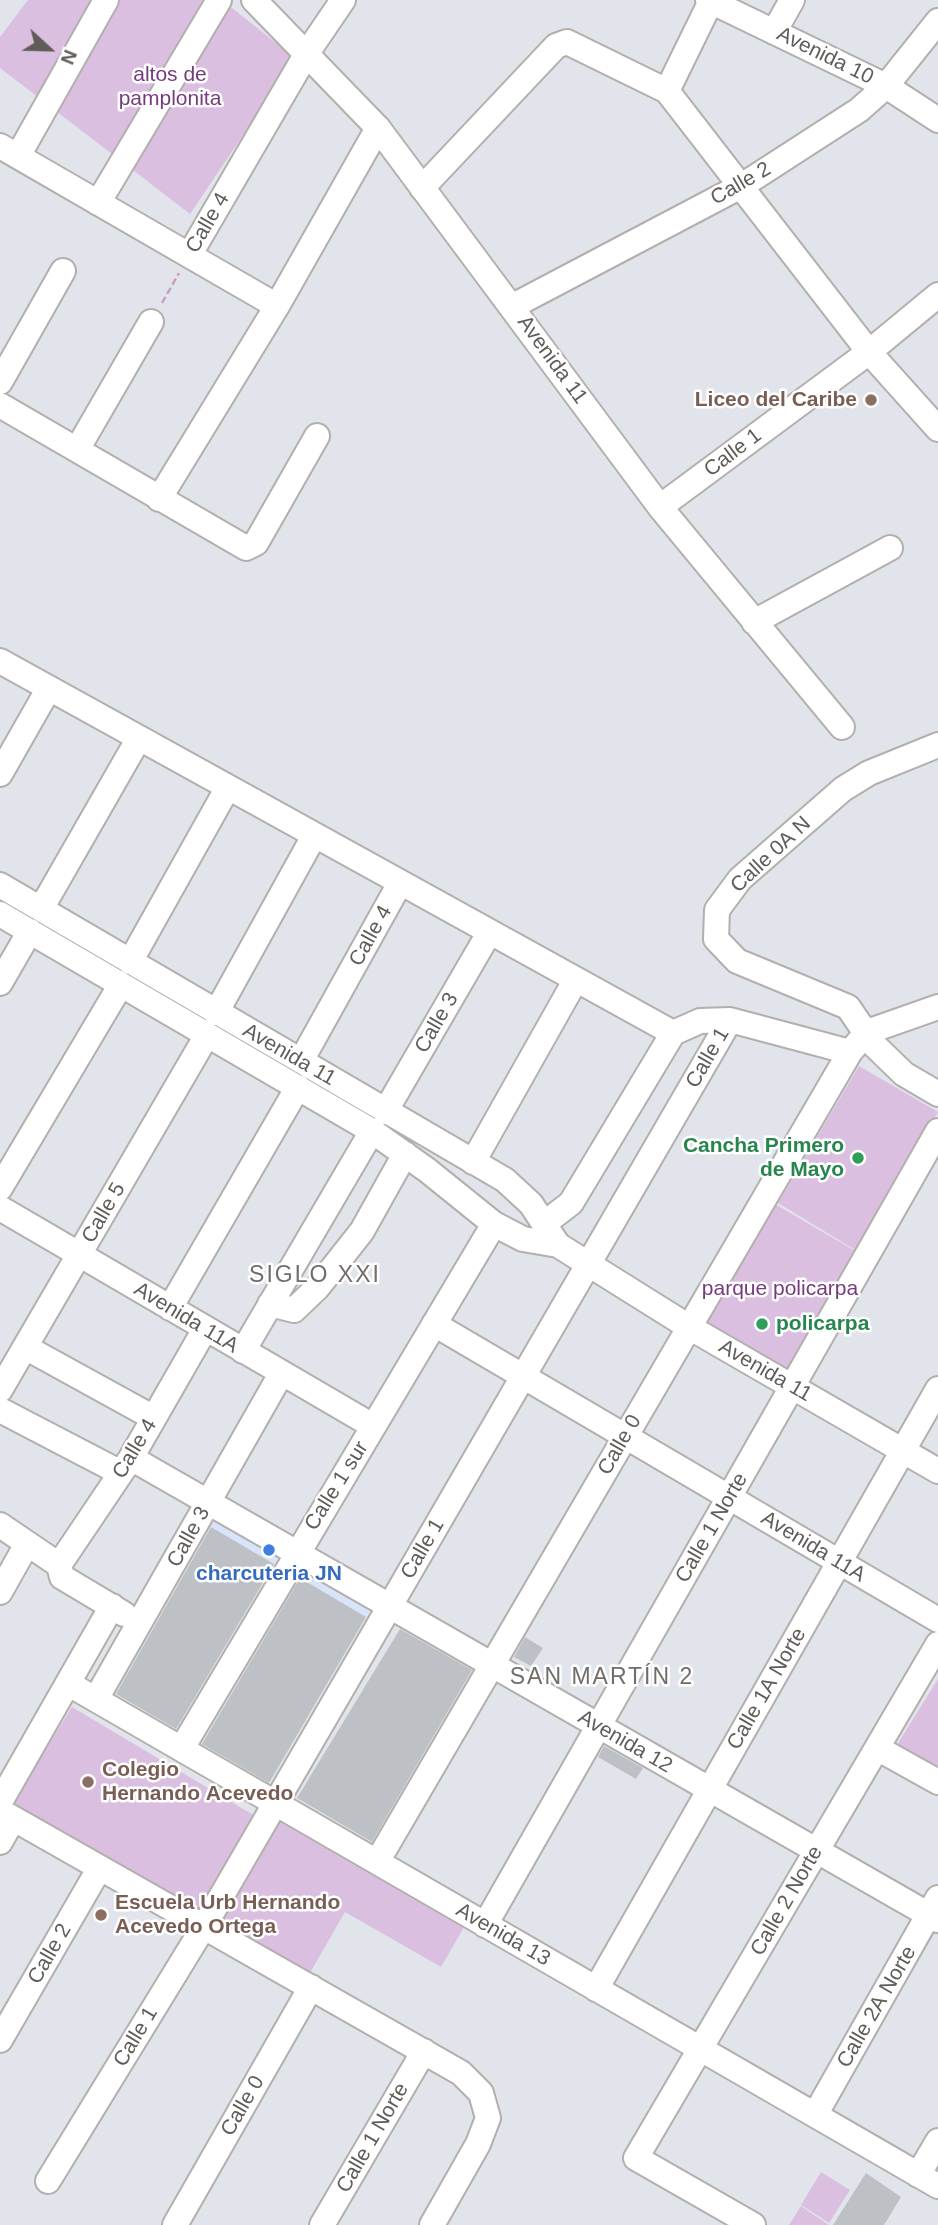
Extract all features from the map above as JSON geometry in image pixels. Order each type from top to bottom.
[{"type":"street","points":[[106,0],[9,151],[277,306]]},
{"type":"street","points":[[98,203],[219,0]]},
{"type":"street","name":"Avenida 11","points":[[254,0],[378,128],[660,507],[842,727]]},
{"type":"street","name":"Calle 4","points":[[190,254],[307,53],[343,0]]},
{"type":"street","points":[[774,32],[792,0]]},
{"type":"street","points":[[667,91],[709,1]]},
{"type":"street","name":"Avenida 10","points":[[709,1],[886,86],[938,120]]},
{"type":"street","name":"Calle 2","points":[[513,306],[743,185],[859,110],[886,86],[938,21]]},
{"type":"street","points":[[422,188],[556,46],[567,42],[667,91],[743,185],[869,352],[938,429]]},
{"type":"street","points":[[159,499],[277,306],[378,128]]},
{"type":"street","points":[[0,382],[63,271]]},
{"type":"street","name":"Calle 1","points":[[660,507],[869,352],[938,295]]},
{"type":"street","points":[[78,448],[151,322]]},
{"type":"street","points":[[0,405],[246,548],[256,543],[317,436]]},
{"type":"street","points":[[754,622],[890,548]]},
{"type":"street","points":[[0,661],[673,1033]]},
{"type":"street","points":[[0,774],[49,688]]},
{"type":"street","points":[[0,983],[139,738]]},
{"type":"street","name":"Calle 0A N","points":[[938,745],[869,773],[843,789],[740,879],[717,910],[716,939],[737,961],[848,1007],[874,1045],[904,1074],[938,1094]]},
{"type":"street","points":[[130,962],[228,787]]},
{"type":"street","name":"Calle 5","points":[[0,1390],[212,1024],[314,836]]},
{"type":"street","name":"Calle 4","points":[[301,1061],[400,883]]},
{"type":"street","name":"Avenida 11","points":[[0,886],[35,920],[120,986],[301,1061],[378,1122],[405,1154],[494,1224],[523,1239],[558,1245],[689,1327],[938,1471]]},
{"type":"street","name":"Avenida 11","points":[[0,914],[35,920],[130,962],[298,1087],[473,1163],[505,1180],[531,1203],[558,1245]]},
{"type":"street","name":"Calle 3","points":[[243,1351],[489,933]]},
{"type":"street","points":[[473,1163],[575,981]]},
{"type":"street","points":[[0,1188],[120,986]]},
{"type":"street","points":[[867,1032],[938,1007]]},
{"type":"street","points":[[545,1223],[571,1203],[673,1033],[700,1021],[730,1020]]},
{"type":"street","name":"Calle 1","points":[[48,2181],[203,1928],[730,1020],[850,1052]]},
{"type":"street","name":"Calle 0","points":[[377,1862],[850,1052],[867,1032]]},
{"type":"street","points":[[170,1308],[298,1087]]},
{"type":"street","name":"Calle 1 Norte","points":[[485,1925],[938,1131]]},
{"type":"street","points":[[270,1304],[294,1310],[317,1288],[362,1231],[405,1154]]},
{"type":"street","name":"Avenida 11A","points":[[0,1208],[373,1426]]},
{"type":"street","name":"Calle 1 sur","points":[[182,1748],[494,1224]]},
{"type":"street","name":"Avenida 11A","points":[[434,1324],[938,1620]]},
{"type":"street","name":"Calle 4","points":[[59,1565],[126,1466],[205,1329]]},
{"type":"street","points":[[25,1347],[154,1418]]},
{"type":"street","name":"Calle 3","points":[[96,1699],[281,1374]]},
{"type":"street","name":"Calle 1A Norte","points":[[596,1989],[938,1389]]},
{"type":"street","name":"Avenida 12","points":[[0,1410],[208,1502],[816,1852],[935,1911]]},
{"type":"street","points":[[0,1525],[59,1565],[62,1577],[141,1623]]},
{"type":"street","points":[[0,1592],[27,1544]]},
{"type":"street","points":[[0,1842],[4,1811],[112,1606]]},
{"type":"street","name":"Calle 2 Norte","points":[[753,2225],[636,2158],[938,1644]]},
{"type":"street","name":"Avenida 13","points":[[69,1684],[928,2181]]},
{"type":"street","points":[[877,1748],[938,1782]]},
{"type":"street","points":[[4,1811],[99,1869],[461,2073],[481,2093],[488,2118],[478,2144],[432,2225]]},
{"type":"street","name":"Calle 2","points":[[0,2040],[99,1869]]},
{"type":"street","name":"Calle 2A Norte","points":[[815,2115],[935,1911]]},
{"type":"street","name":"Calle 0","points":[[175,2225],[311,1987]]},
{"type":"street","name":"Calle 1 Norte","points":[[322,2225],[424,2051]]},
{"type":"street","points":[[928,2181],[938,2141]]},
{"type":"path","name":"Calle 4","points":[[151,322],[190,254]]},
{"type":"shaded area","points":[[209,1503],[285,1547],[275,1564],[199,1520]]},
{"type":"shaded area","points":[[304,1558],[378,1601],[368,1618],[294,1574]]},
{"type":"green space","name":"altos de pamplonita","points":[[28,0],[222,0],[295,58],[190,214],[0,68],[0,37]]},
{"type":"green space","name":"Cancha Primero de Mayo","points":[[859,1066],[938,1112],[857,1251],[778,1203]]},
{"type":"green space","name":"parque policarpa","points":[[775,1204],[857,1252],[785,1374],[704,1326]]},
{"type":"green space","points":[[938,1679],[938,1773],[895,1748]]},
{"type":"green space","points":[[72,1707],[255,1816],[197,1917],[6,1813]]},
{"type":"green space","points":[[275,1814],[466,1924],[441,1967],[345,1912],[307,1978],[212,1924]]},
{"type":"green space","points":[[821,2172],[850,2190],[829,2223],[801,2205]]},
{"type":"green space","points":[[801,2206],[823,2221],[829,2225],[789,2225]]},
{"type":"building","points":[[211,1527],[274,1564],[176,1729],[116,1694]]},
{"type":"building","points":[[300,1578],[366,1617],[269,1783],[202,1744]]},
{"type":"building","points":[[400,1629],[472,1670],[372,1842],[297,1798]]},
{"type":"building","points":[[525,1637],[543,1648],[531,1666],[514,1657]]},
{"type":"building","points":[[604,1746],[643,1768],[636,1779],[598,1757]]},
{"type":"building","points":[[866,2173],[901,2197],[884,2225],[833,2225]]},
{"type":"place","name":"Liceo del Caribe","points":[[871,400]]},
{"type":"place","name":"Cancha Primero de Mayo","points":[[858,1158]]},
{"type":"place","name":"policarpa","points":[[762,1324]]},
{"type":"place","name":"charcuteria JN","points":[[269,1550]]},
{"type":"place","name":"Colegio Hernando Acevedo","points":[[88,1782]]},
{"type":"place","name":"Escuela Urb Hernando Acevedo Ortega","points":[[101,1915]]},
{"type":"district","name":"SIGLO XXI","points":[[315,1276]]},
{"type":"district","name":"SAN MARTÍN 2","points":[[602,1678]]}]
